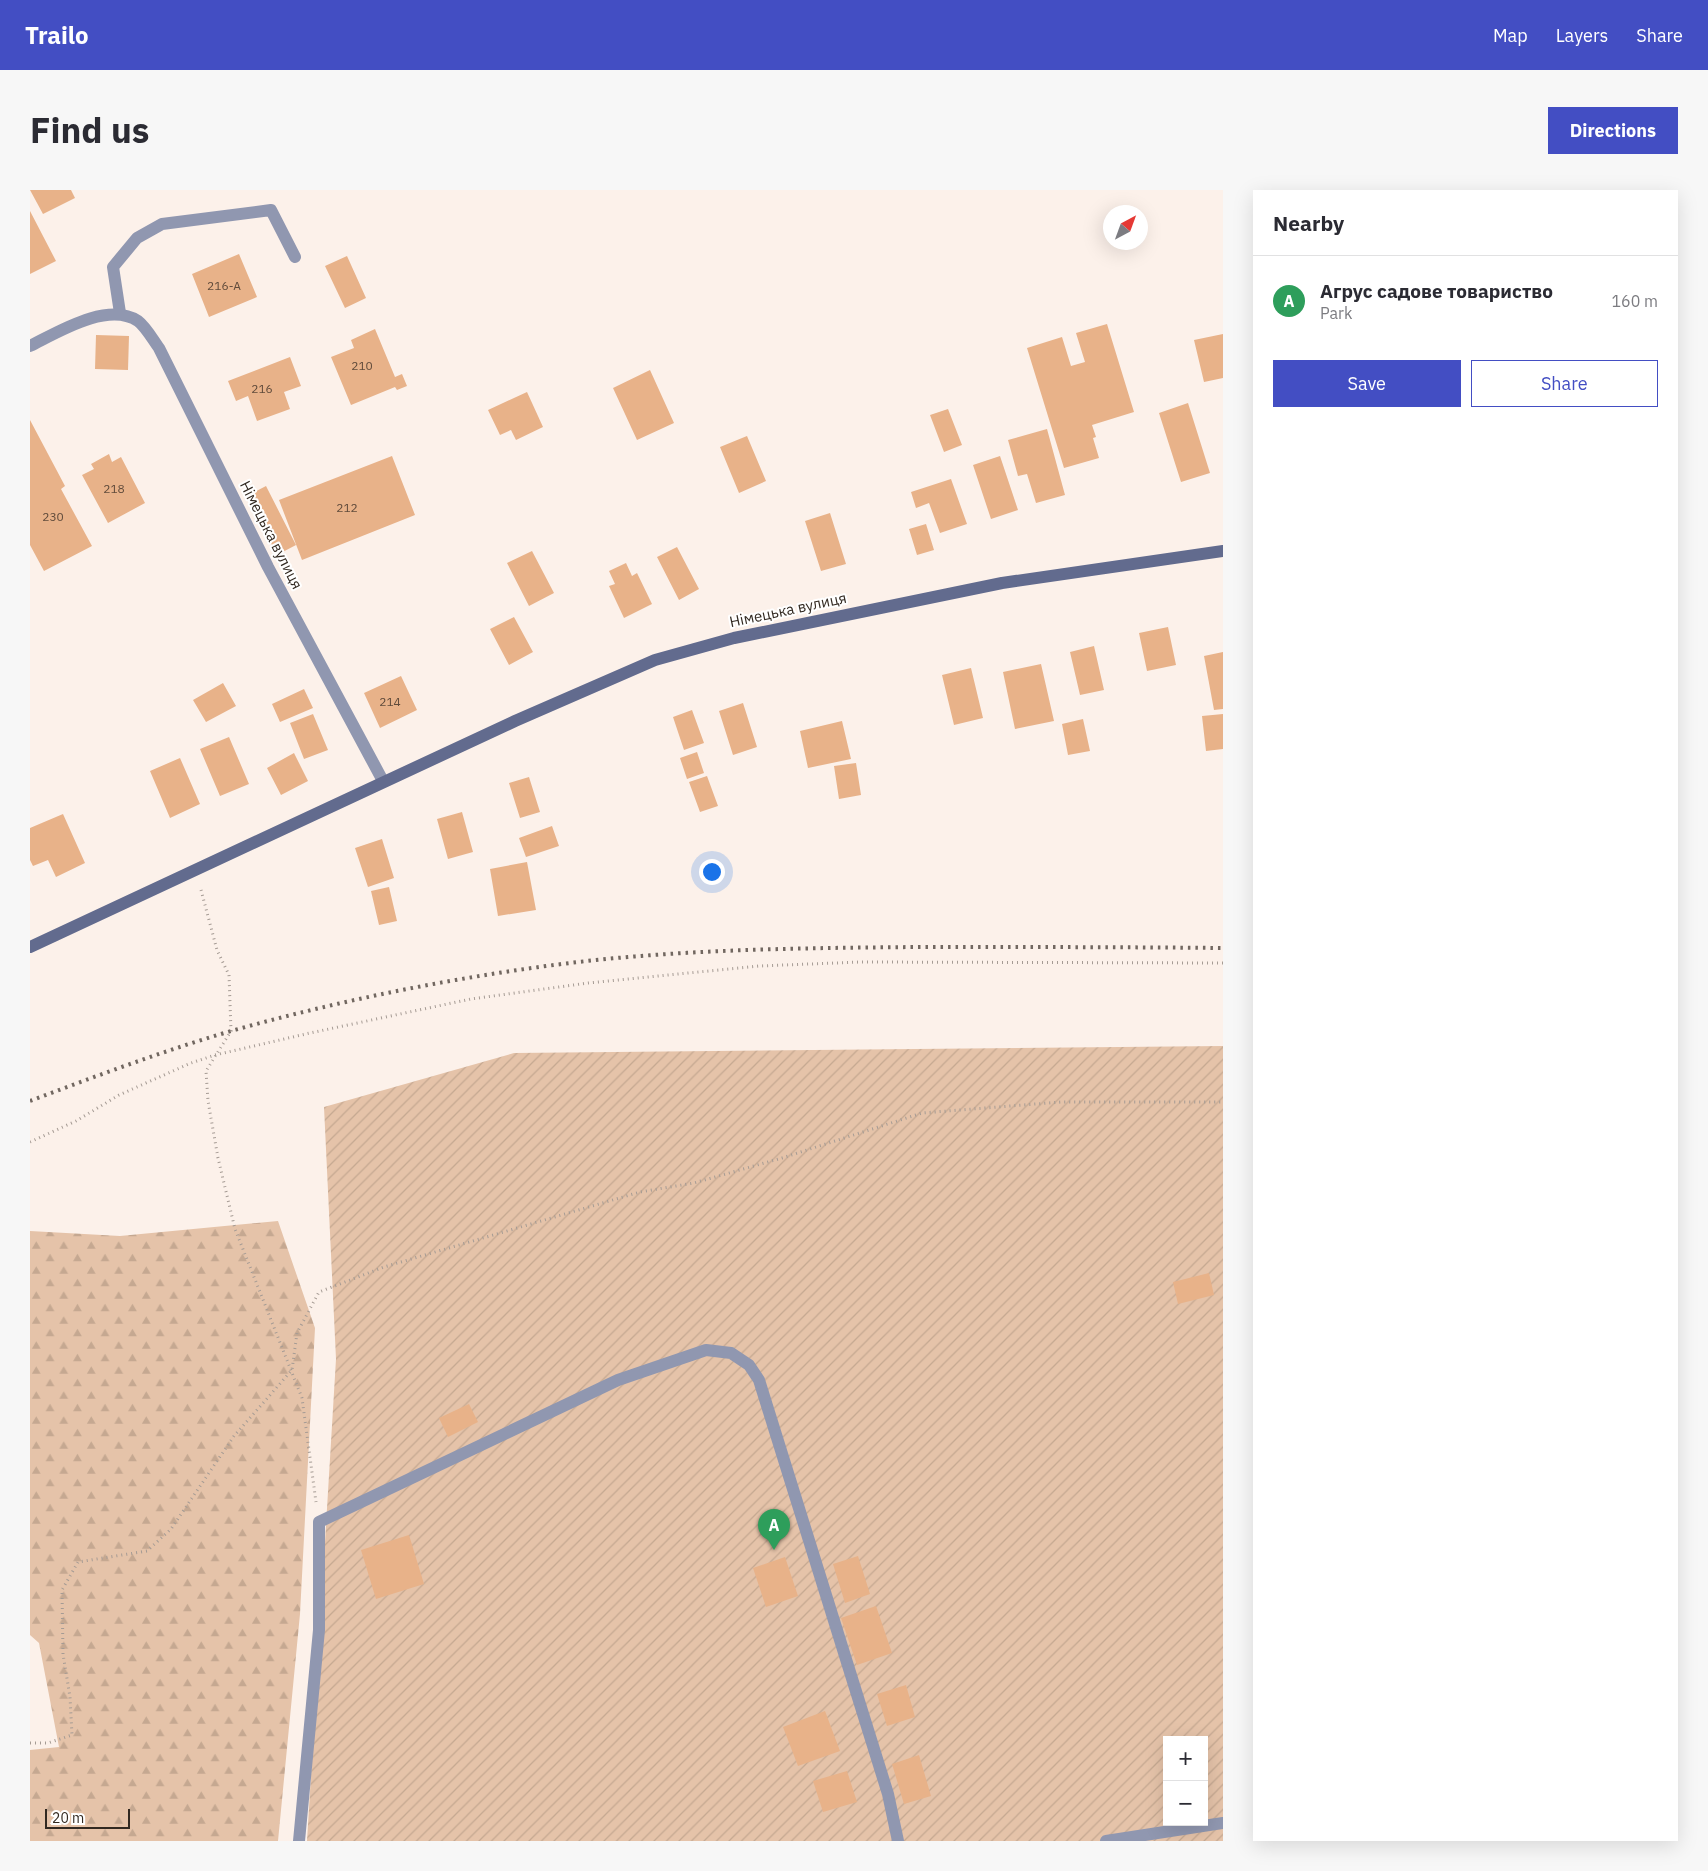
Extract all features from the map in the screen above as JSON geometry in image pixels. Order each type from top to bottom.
[{"type":"main road","name":"Німецька вулиця","points":[[30,947],[515,721],[655,660],[734,638],[1002,583],[1223,551]]},
{"type":"street","points":[[30,346],[99,315],[120,313],[113,267],[137,238],[162,224],[271,210],[295,257]]},
{"type":"street","name":"Німецька вулиця","points":[[120,313],[139,321],[159,348],[268,567],[384,782]]},
{"type":"street","points":[[298,1841],[319,1630],[319,1522],[618,1380],[706,1350],[731,1353],[749,1365],[759,1380],[888,1794],[898,1841]]},
{"type":"street","points":[[1106,1841],[1223,1823]]},
{"type":"path","points":[[197,870],[206,914],[217,950],[229,975],[231,1031],[206,1071],[208,1102],[218,1158],[235,1229],[302,1398],[319,1522]]},
{"type":"path","points":[[30,1142],[76,1121],[119,1095],[190,1062],[471,999],[588,983],[759,966],[861,962],[1223,963]]},
{"type":"path","points":[[30,1743],[48,1742],[72,1735],[70,1697],[62,1654],[62,1590],[78,1562],[147,1551],[171,1529],[234,1436],[292,1370],[297,1333],[319,1292],[384,1267],[532,1223],[640,1192],[694,1182],[782,1158],[922,1113],[1061,1102],[1223,1102]]},
{"type":"green space","points":[[1223,1046],[1223,1841],[307,1841],[336,1359],[324,1107],[514,1053]]},
{"type":"green space","points":[[278,1221],[315,1328],[300,1614],[278,1841],[30,1841],[30,1750],[59,1747],[39,1643],[30,1635],[30,1231],[120,1236]]},
{"type":"building","points":[[30,190],[71,190],[75,198],[43,214]]},
{"type":"building","points":[[30,211],[56,261],[30,274]]},
{"type":"building","points":[[239,254],[257,297],[209,317],[192,274]]},
{"type":"building","points":[[347,256],[366,298],[345,308],[325,266]]},
{"type":"building","points":[[1107,324],[1134,412],[1092,425],[1096,437],[1093,438],[1099,458],[1064,468],[1027,348],[1062,337],[1071,366],[1085,362],[1076,333]]},
{"type":"building","points":[[375,329],[395,377],[402,374],[407,386],[397,390],[395,387],[351,405],[331,357],[354,348],[351,340]]},
{"type":"building","points":[[1223,334],[1223,378],[1204,382],[1194,340]]},
{"type":"building","points":[[96,335],[129,336],[128,370],[95,369]]},
{"type":"building","points":[[290,357],[301,386],[284,392],[290,409],[257,421],[248,396],[236,401],[228,381]]},
{"type":"building","points":[[650,370],[674,423],[637,440],[613,388]]},
{"type":"building","points":[[527,392],[543,427],[516,440],[511,430],[500,435],[488,410]]},
{"type":"building","points":[[1188,403],[1210,473],[1181,482],[1159,413]]},
{"type":"building","points":[[948,409],[962,445],[944,452],[930,415]]},
{"type":"building","points":[[30,420],[65,486],[61,489],[92,546],[44,571],[30,545]]},
{"type":"building","points":[[1047,429],[1065,495],[1036,503],[1027,474],[1018,476],[1008,440]]},
{"type":"building","points":[[747,436],[766,481],[739,493],[720,447]]},
{"type":"building","points":[[109,454],[112,462],[121,457],[145,503],[108,523],[82,475],[94,469],[91,464]]},
{"type":"building","points":[[392,456],[415,515],[302,560],[279,500]]},
{"type":"building","points":[[1000,456],[1018,510],[991,519],[973,465]]},
{"type":"building","points":[[951,479],[967,524],[940,533],[929,503],[916,508],[911,492]]},
{"type":"building","points":[[266,486],[296,545],[277,555],[247,496]]},
{"type":"building","points":[[830,513],[846,564],[821,571],[805,521]]},
{"type":"building","points":[[926,524],[934,550],[917,555],[909,529]]},
{"type":"building","points":[[677,547],[699,589],[679,600],[657,557]]},
{"type":"building","points":[[532,551],[554,593],[529,606],[507,563]]},
{"type":"building","points":[[626,563],[632,576],[637,573],[652,604],[624,618],[609,586],[615,584],[609,571]]},
{"type":"building","points":[[514,617],[533,652],[509,665],[490,629]]},
{"type":"building","points":[[1168,627],[1176,665],[1147,671],[1139,633]]},
{"type":"building","points":[[1094,646],[1104,690],[1080,695],[1070,652]]},
{"type":"building","points":[[1223,652],[1223,709],[1214,710],[1204,656]]},
{"type":"building","points":[[1041,664],[1054,721],[1015,729],[1003,672]]},
{"type":"building","points":[[971,668],[983,718],[954,725],[942,675]]},
{"type":"building","points":[[401,676],[417,710],[380,728],[364,693]]},
{"type":"building","points":[[223,683],[236,706],[206,722],[193,700]]},
{"type":"building","points":[[304,689],[313,708],[280,722],[272,704]]},
{"type":"building","points":[[743,703],[757,747],[733,755],[719,711]]},
{"type":"building","points":[[692,710],[704,743],[684,750],[673,717]]},
{"type":"building","points":[[313,714],[328,750],[304,759],[290,723]]},
{"type":"building","points":[[1223,714],[1223,749],[1206,751],[1202,716]]},
{"type":"building","points":[[1083,719],[1090,751],[1068,755],[1062,724]]},
{"type":"building","points":[[842,721],[851,759],[808,768],[800,731]]},
{"type":"building","points":[[229,737],[249,784],[220,796],[200,749]]},
{"type":"building","points":[[697,752],[704,773],[687,779],[680,758]]},
{"type":"building","points":[[294,753],[308,781],[281,795],[267,768]]},
{"type":"building","points":[[180,758],[200,804],[170,818],[150,771]]},
{"type":"building","points":[[856,763],[861,795],[839,799],[834,766]]},
{"type":"building","points":[[707,776],[718,806],[700,812],[689,782]]},
{"type":"building","points":[[529,777],[540,812],[520,818],[509,783]]},
{"type":"building","points":[[462,812],[473,852],[448,859],[437,819]]},
{"type":"building","points":[[63,814],[85,863],[56,877],[48,860],[33,866],[30,860],[30,828]]},
{"type":"building","points":[[552,826],[559,846],[526,857],[519,838]]},
{"type":"building","points":[[382,839],[394,878],[368,887],[355,848]]},
{"type":"building","points":[[527,862],[536,910],[498,916],[490,869]]},
{"type":"building","points":[[389,887],[397,921],[379,925],[371,891]]},
{"type":"building","points":[[1209,1273],[1214,1295],[1178,1304],[1173,1282]]},
{"type":"building","points":[[469,1404],[478,1422],[448,1437],[439,1418]]},
{"type":"building","points":[[409,1535],[424,1584],[376,1599],[361,1550]]},
{"type":"building","points":[[858,1556],[870,1594],[845,1603],[833,1564]]},
{"type":"building","points":[[785,1557],[798,1596],[766,1607],[753,1568]]},
{"type":"building","points":[[876,1606],[892,1653],[857,1665],[841,1618]]},
{"type":"building","points":[[906,1685],[915,1717],[887,1726],[877,1694]]},
{"type":"building","points":[[825,1711],[840,1751],[798,1766],[783,1727]]},
{"type":"building","points":[[919,1755],[931,1796],[904,1804],[892,1764]]},
{"type":"building","points":[[847,1771],[857,1802],[823,1812],[813,1781]]},
{"type":"railway","points":[[30,1101],[180,1047],[274,1019],[403,990],[490,974],[578,962],[663,954],[791,949],[918,947],[1223,948]]},
{"type":"place","name":"Агрус садове товариство","points":[[774,1550]]}]
